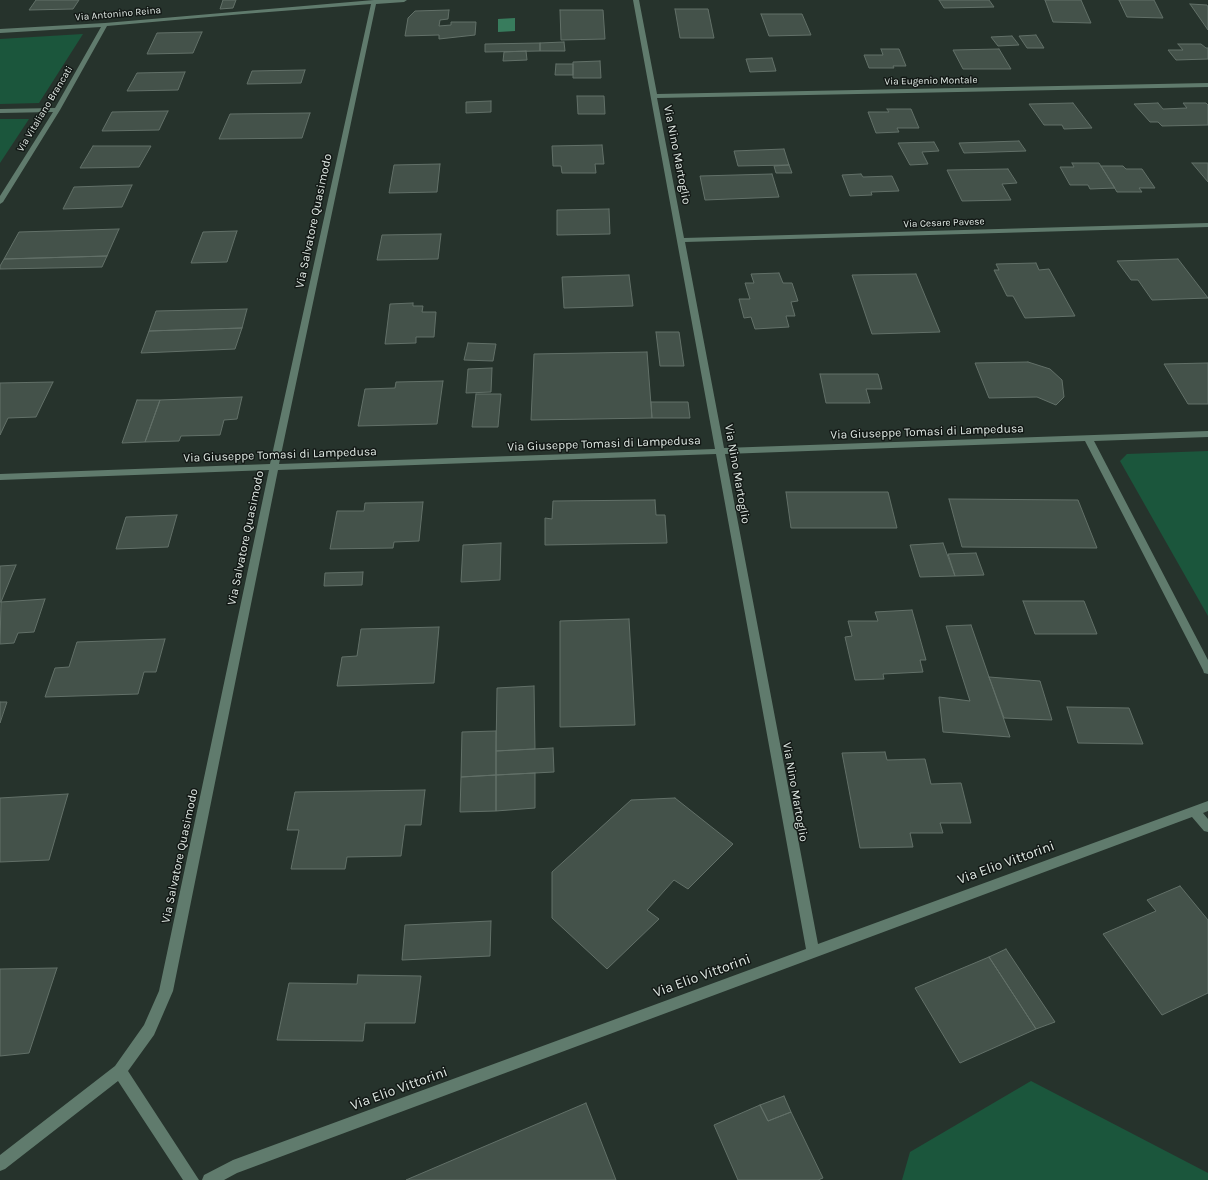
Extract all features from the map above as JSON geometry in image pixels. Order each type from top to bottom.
[{"type":"street","name":"Via Antonino Reina","points":[[0,31],[404,0]]},
{"type":"street","name":"Via Nino Martoglio","points":[[636,0],[812,952]]},
{"type":"street","name":"Via Salvatore Quasimodo","points":[[0,1164],[120,1071],[149,1030],[166,991],[274,467],[374,2]]},
{"type":"street","name":"Via Vitaliano Brancati","points":[[0,202],[57,110],[105,24]]},
{"type":"street","name":"Via Eugenio Montale","points":[[654,96],[1208,85]]},
{"type":"street","points":[[0,111],[57,110]]},
{"type":"street","name":"Via Cesare Pavese","points":[[681,240],[1208,225]]},
{"type":"street","name":"Via Giuseppe Tomasi di Lampedusa","points":[[0,477],[1208,434]]},
{"type":"street","points":[[1088,438],[1208,670]]},
{"type":"street","name":"Via Elio Vittorini","points":[[209,1180],[233,1167],[1208,806]]},
{"type":"street","points":[[1194,811],[1208,827]]},
{"type":"street","points":[[120,1071],[192,1180]]},
{"type":"shaded area","points":[[515,18],[515,31],[498,32],[498,19]]},
{"type":"shaded area","points":[[83,34],[39,103],[0,104],[0,39]]},
{"type":"shaded area","points":[[0,119],[29,119],[0,163]]},
{"type":"shaded area","points":[[1208,451],[1208,616],[1120,461],[1127,454]]},
{"type":"shaded area","points":[[1031,1081],[1208,1173],[1208,1180],[902,1180],[910,1152]]},
{"type":"building","points":[[36,0],[79,0],[73,9],[29,10]]},
{"type":"building","points":[[223,0],[236,0],[233,8],[220,9]]},
{"type":"building","points":[[939,0],[989,0],[994,7],[944,8]]},
{"type":"building","points":[[1045,0],[1081,0],[1091,23],[1053,22]]},
{"type":"building","points":[[1119,0],[1154,0],[1163,18],[1127,17]]},
{"type":"building","points":[[1190,4],[1207,5],[1208,30]]},
{"type":"building","points":[[675,9],[708,9],[714,38],[680,38]]},
{"type":"building","points":[[449,10],[448,19],[440,20],[439,26],[451,25],[451,22],[476,22],[475,35],[439,39],[439,35],[405,36],[408,18],[415,11]]},
{"type":"building","points":[[560,10],[603,10],[605,39],[561,40]]},
{"type":"building","points":[[761,14],[802,14],[811,35],[769,36]]},
{"type":"building","points":[[202,32],[193,53],[147,54],[157,33]]},
{"type":"building","points":[[1036,35],[1044,48],[1027,48],[1019,36]]},
{"type":"building","points":[[1012,36],[1019,45],[998,46],[991,37]]},
{"type":"building","points":[[564,42],[565,51],[540,51],[540,43]]},
{"type":"building","points":[[540,43],[540,51],[485,52],[485,44]]},
{"type":"building","points":[[1178,44],[1201,44],[1208,48],[1208,59],[1176,60],[1168,50],[1183,50]]},
{"type":"building","points":[[881,49],[899,49],[906,66],[893,66],[894,68],[869,68],[864,55],[883,55]]},
{"type":"building","points":[[999,49],[1011,69],[963,69],[953,50]]},
{"type":"building","points":[[526,51],[527,60],[503,61],[504,52]]},
{"type":"building","points":[[772,58],[776,71],[750,72],[746,59]]},
{"type":"building","points":[[600,61],[601,78],[573,78],[573,62]]},
{"type":"building","points":[[556,64],[573,64],[573,75],[555,75]]},
{"type":"building","points":[[305,70],[301,83],[247,84],[252,71]]},
{"type":"building","points":[[185,72],[178,90],[127,91],[137,73]]},
{"type":"building","points":[[577,96],[604,96],[605,114],[578,114]]},
{"type":"building","points":[[491,101],[491,112],[466,113],[466,102]]},
{"type":"building","points":[[1073,103],[1092,128],[1064,129],[1062,125],[1044,125],[1029,104]]},
{"type":"building","points":[[1158,103],[1163,109],[1187,108],[1183,103],[1206,103],[1208,105],[1208,125],[1162,126],[1158,122],[1150,122],[1134,104]]},
{"type":"building","points":[[887,109],[911,109],[919,128],[897,128],[899,132],[876,133],[868,112],[889,112]]},
{"type":"building","points":[[168,111],[159,130],[102,131],[112,112]]},
{"type":"building","points":[[310,113],[302,138],[219,139],[230,114]]},
{"type":"building","points":[[1019,141],[1026,151],[964,153],[959,143]]},
{"type":"building","points":[[934,142],[939,151],[922,152],[928,164],[910,165],[898,143]]},
{"type":"building","points":[[602,145],[604,164],[595,164],[596,173],[562,173],[561,166],[553,166],[552,146]]},
{"type":"building","points":[[93,146],[151,146],[139,167],[80,168]]},
{"type":"building","points":[[784,149],[789,165],[738,166],[734,151]]},
{"type":"building","points":[[1072,163],[1099,163],[1115,188],[1090,189],[1088,185],[1070,185],[1060,167],[1074,167]]},
{"type":"building","points":[[1192,163],[1208,163],[1208,182]]},
{"type":"building","points":[[440,164],[437,192],[389,193],[394,165]]},
{"type":"building","points":[[789,165],[792,173],[776,173],[774,166]]},
{"type":"building","points":[[1101,166],[1123,166],[1126,169],[1142,169],[1155,188],[1139,188],[1142,192],[1117,192]]},
{"type":"building","points":[[1008,169],[1017,183],[1002,184],[1011,200],[962,201],[947,170]]},
{"type":"building","points":[[772,174],[779,197],[705,200],[700,176]]},
{"type":"building","points":[[861,174],[863,177],[892,176],[899,191],[871,192],[872,195],[850,196],[842,175]]},
{"type":"building","points":[[132,185],[122,207],[63,209],[74,187]]},
{"type":"building","points":[[609,209],[610,234],[557,235],[557,210]]},
{"type":"building","points":[[119,229],[107,256],[4,259],[19,232]]},
{"type":"building","points":[[237,231],[227,262],[191,263],[203,232]]},
{"type":"building","points":[[441,234],[438,259],[377,260],[382,235]]},
{"type":"building","points":[[107,256],[102,267],[0,269],[4,259]]},
{"type":"building","points":[[1178,259],[1208,298],[1152,300],[1138,280],[1131,280],[1117,261]]},
{"type":"building","points":[[1036,263],[1039,270],[1049,269],[1075,316],[1025,318],[1013,296],[1007,296],[994,270],[999,270],[996,264]]},
{"type":"building","points":[[779,273],[783,283],[792,283],[798,301],[791,302],[795,316],[786,316],[789,327],[755,329],[751,317],[744,318],[739,299],[750,299],[745,283],[754,283],[751,274]]},
{"type":"building","points":[[916,274],[940,332],[872,334],[852,275]]},
{"type":"building","points":[[629,275],[633,306],[564,308],[562,277]]},
{"type":"building","points":[[413,303],[413,306],[423,306],[422,312],[436,312],[434,337],[416,337],[416,343],[385,344],[390,304]]},
{"type":"building","points":[[247,309],[242,328],[149,331],[156,311]]},
{"type":"building","points":[[242,328],[235,349],[141,353],[149,331]]},
{"type":"building","points":[[656,332],[679,332],[684,366],[660,366]]},
{"type":"building","points":[[468,343],[496,344],[493,361],[464,360]]},
{"type":"building","points":[[647,352],[652,418],[531,420],[534,354]]},
{"type":"building","points":[[1028,362],[1050,369],[1062,380],[1064,397],[1056,405],[1037,397],[989,398],[975,363]]},
{"type":"building","points":[[1208,363],[1208,404],[1188,404],[1164,364]]},
{"type":"building","points":[[492,368],[491,392],[466,393],[468,369]]},
{"type":"building","points":[[820,374],[878,374],[882,389],[866,389],[870,403],[826,403]]},
{"type":"building","points":[[443,381],[437,424],[358,426],[365,389],[395,388],[396,382]]},
{"type":"building","points":[[53,382],[36,417],[8,418],[0,435],[0,383]]},
{"type":"building","points":[[476,394],[501,394],[498,427],[472,427]]},
{"type":"building","points":[[242,397],[237,419],[224,420],[220,435],[181,436],[179,441],[145,442],[160,400]]},
{"type":"building","points":[[137,400],[160,400],[145,442],[122,443]]},
{"type":"building","points":[[651,402],[688,402],[690,418],[652,418]]},
{"type":"building","points":[[786,492],[888,492],[897,528],[791,528]]},
{"type":"building","points":[[949,499],[1078,500],[1097,548],[962,547]]},
{"type":"building","points":[[655,500],[656,515],[665,515],[667,543],[545,545],[545,518],[552,519],[553,501]]},
{"type":"building","points":[[423,502],[419,541],[394,542],[393,548],[330,549],[337,511],[364,511],[365,503]]},
{"type":"building","points":[[177,515],[168,547],[116,549],[126,517]]},
{"type":"building","points":[[501,543],[500,580],[461,582],[463,545]]},
{"type":"building","points":[[943,543],[955,576],[920,577],[910,545]]},
{"type":"building","points":[[976,553],[984,575],[955,576],[948,554]]},
{"type":"building","points":[[16,565],[1,602],[0,602],[0,566]]},
{"type":"building","points":[[363,572],[362,585],[324,586],[325,573]]},
{"type":"building","points":[[45,599],[34,632],[18,633],[14,643],[0,644],[1,602]]},
{"type":"building","points":[[1023,601],[1084,601],[1097,634],[1035,634]]},
{"type":"building","points":[[912,610],[926,660],[920,660],[923,672],[883,674],[884,679],[855,680],[845,637],[852,636],[848,621],[878,621],[875,612]]},
{"type":"building","points":[[629,619],[635,725],[560,727],[560,621]]},
{"type":"building","points":[[971,625],[1010,737],[943,732],[939,697],[970,701],[946,626]]},
{"type":"building","points":[[439,627],[434,683],[337,686],[342,657],[357,656],[361,629]]},
{"type":"building","points":[[165,639],[156,672],[144,672],[138,694],[45,697],[55,668],[69,667],[77,642]]},
{"type":"building","points":[[989,677],[1040,681],[1052,720],[1004,718]]},
{"type":"building","points":[[534,686],[535,749],[496,751],[497,688]]},
{"type":"building","points":[[0,702],[7,702],[0,723]]},
{"type":"building","points":[[1067,707],[1129,708],[1143,744],[1078,743]]},
{"type":"building","points":[[496,731],[496,775],[461,777],[462,732]]},
{"type":"building","points":[[553,748],[554,772],[496,775],[496,751]]},
{"type":"building","points":[[885,752],[887,760],[925,759],[931,784],[961,783],[971,823],[940,823],[943,833],[910,833],[913,847],[860,848],[842,753]]},
{"type":"building","points":[[535,773],[535,808],[496,811],[496,775]]},
{"type":"building","points":[[496,775],[496,811],[460,812],[461,777]]},
{"type":"building","points":[[425,790],[421,825],[405,825],[401,856],[347,857],[345,869],[291,869],[299,830],[287,830],[295,792]]},
{"type":"building","points":[[68,794],[49,860],[0,862],[0,798]]},
{"type":"building","points":[[675,798],[733,844],[688,889],[674,880],[647,910],[659,919],[607,969],[552,918],[552,872],[631,800]]},
{"type":"building","points":[[1180,886],[1208,920],[1208,993],[1162,1015],[1103,934],[1156,911],[1147,900]]},
{"type":"building","points":[[491,921],[490,956],[402,960],[405,925]]},
{"type":"building","points":[[1006,949],[1055,1022],[1036,1029],[989,957]]},
{"type":"building","points":[[989,957],[1036,1029],[960,1063],[915,988]]},
{"type":"building","points":[[57,968],[29,1053],[0,1056],[0,969]]},
{"type":"building","points":[[358,975],[421,976],[415,1023],[365,1023],[363,1041],[277,1040],[289,983],[357,984]]},
{"type":"building","points":[[784,1096],[791,1112],[768,1121],[760,1105]]},
{"type":"building","points":[[586,1103],[616,1180],[406,1180]]},
{"type":"building","points":[[760,1105],[768,1121],[791,1112],[823,1178],[818,1180],[738,1180],[714,1125]]}]
